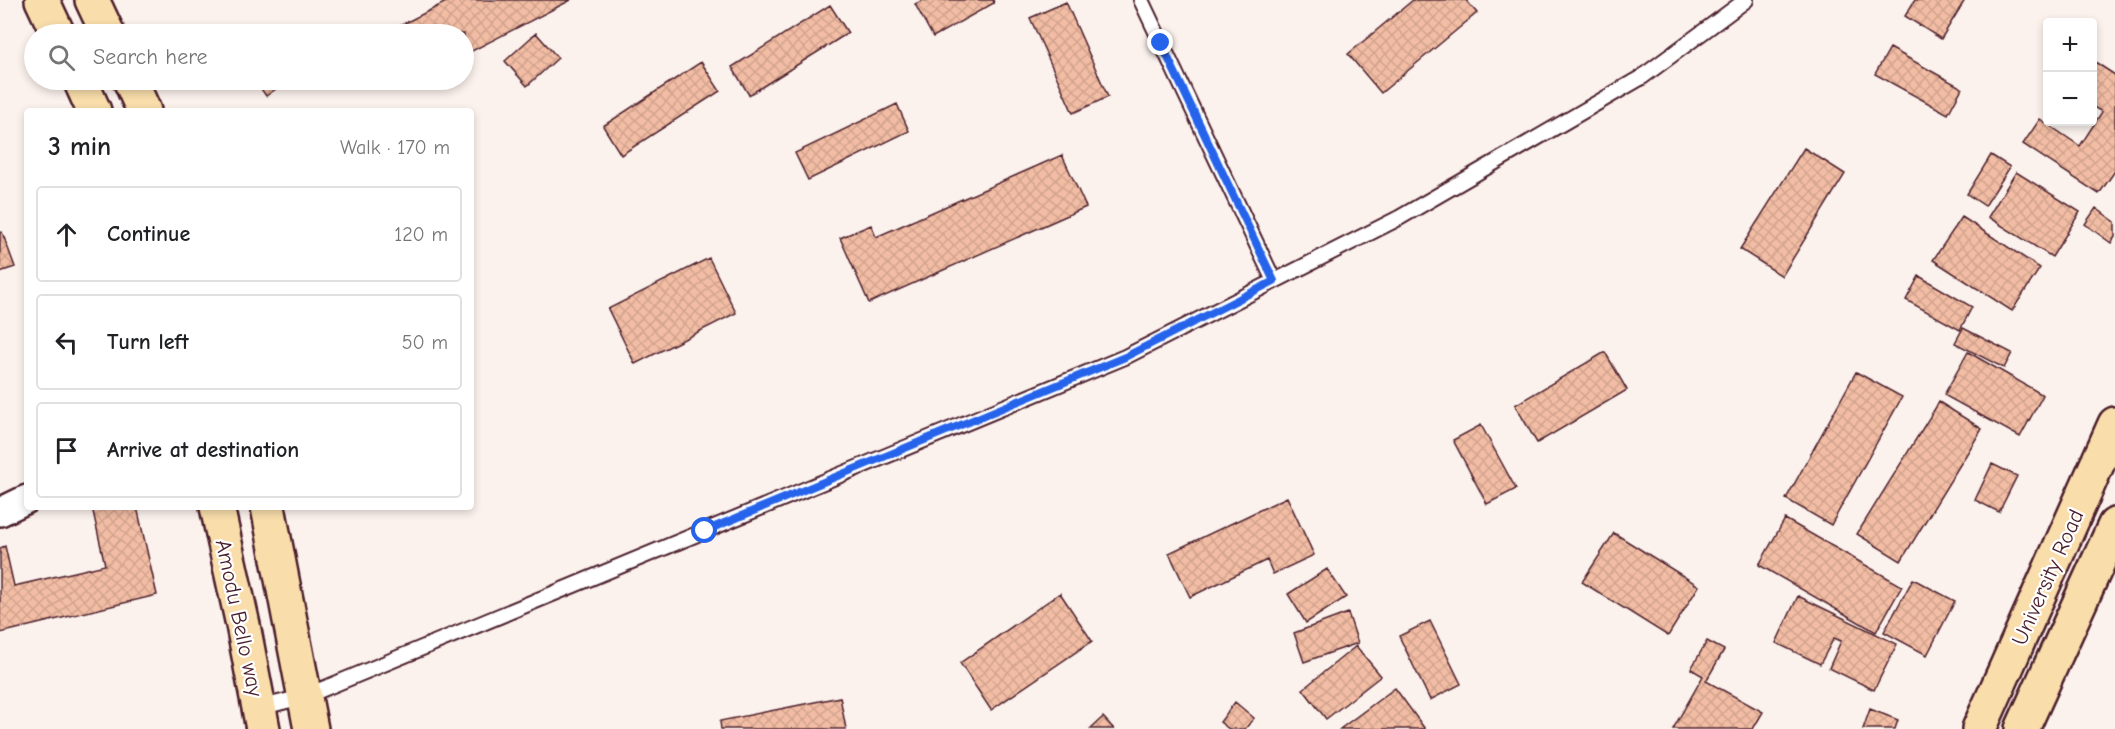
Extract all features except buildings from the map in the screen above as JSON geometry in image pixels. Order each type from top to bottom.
[{"type":"main road","points":[[42,0],[53,24]]},
{"type":"main road","points":[[92,0],[103,24]]},
{"type":"main road","points":[[85,90],[93,108]]},
{"type":"main road","points":[[135,90],[143,108]]},
{"type":"main road","name":"University Road","points":[[1979,729],[2115,424]]},
{"type":"main road","name":"Amodu Bello way","points":[[218,510],[261,719]]},
{"type":"main road","points":[[269,510],[311,729]]},
{"type":"main road","name":"University Road","points":[[2022,729],[2115,525]]},
{"type":"street","points":[[0,512],[24,500]]},
{"type":"lane","points":[[1141,0],[1274,281]]},
{"type":"lane","points":[[261,719],[306,696],[1125,357],[1399,218],[1642,77],[1746,0]]},
{"type":"route","points":[[705,531],[1125,357],[1274,281],[1161,43]]}]
